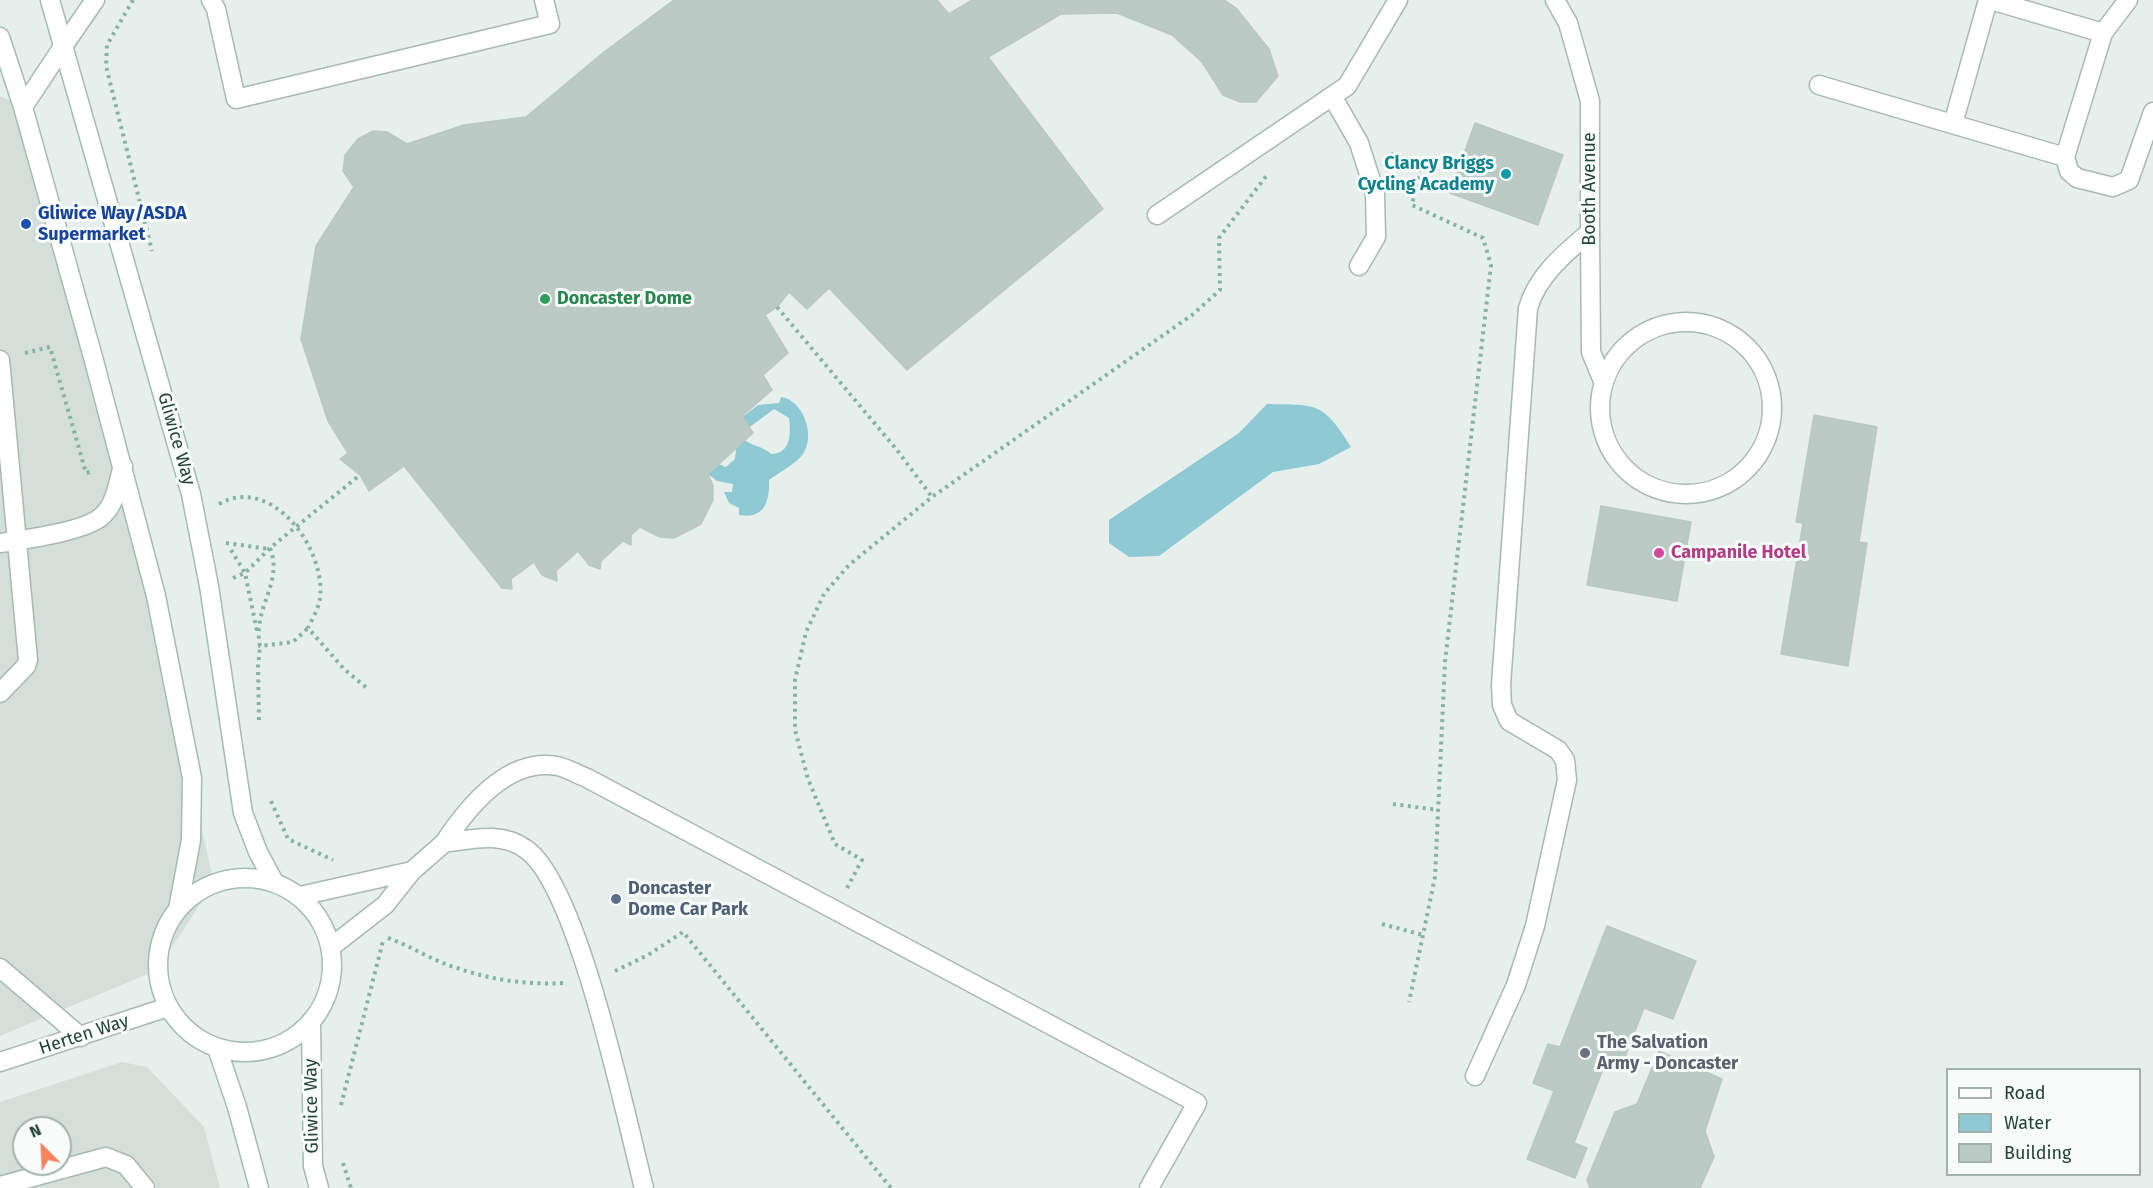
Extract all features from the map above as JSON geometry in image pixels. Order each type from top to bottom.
[{"type":"street","name":"Gliwice Way","points":[[50,0],[191,494],[209,586],[243,813],[258,852],[274,882]]},
{"type":"street","points":[[22,106],[95,0]]},
{"type":"street","points":[[211,0],[216,9],[236,99],[550,24],[544,0]]},
{"type":"street","points":[[1157,215],[1347,86],[1398,0]]},
{"type":"street","name":"Booth Avenue","points":[[1555,0],[1568,23],[1590,101],[1591,352],[1603,381],[1599,409],[1604,437],[1617,462],[1638,481],[1664,492],[1692,495],[1719,488],[1743,473],[1761,452],[1771,425],[1772,396],[1763,368],[1746,345],[1722,329],[1694,322],[1664,324],[1638,336],[1616,356],[1603,381]]},
{"type":"street","points":[[1562,0],[1568,23]]},
{"type":"street","points":[[1953,124],[1990,0],[2103,33]]},
{"type":"street","points":[[2128,0],[2103,33],[2065,157],[2069,171],[2077,178],[2113,187],[2129,180],[2153,112]]},
{"type":"street","points":[[2,48],[22,106],[123,466],[156,596],[192,778],[191,840],[178,909]]},
{"type":"street","points":[[1819,85],[2065,157]]},
{"type":"street","points":[[1332,96],[1359,143],[1375,193],[1376,237],[1359,266]]},
{"type":"street","points":[[1475,1076],[1516,985],[1535,926],[1567,780],[1565,760],[1558,750],[1509,721],[1502,705],[1501,685],[1528,308],[1533,288],[1590,232]]},
{"type":"street","points":[[0,360],[8,542],[28,660],[26,666],[0,693]]},
{"type":"street","points":[[8,542],[64,532],[102,517],[112,504],[123,466]]},
{"type":"street","points":[[332,947],[385,905],[412,871],[444,843],[463,814],[494,787],[513,774],[533,766],[557,766],[587,778],[1197,1103],[1149,1188]]},
{"type":"street","points":[[444,843],[497,837],[526,848],[541,862],[558,896],[590,980],[644,1188]]},
{"type":"street","points":[[300,896],[412,871]]},
{"type":"street","points":[[244,877],[274,882],[300,896],[320,919],[332,947],[332,978],[322,1006],[311,1023],[287,1042],[247,1053],[217,1048],[187,1031],[168,1007],[157,970],[161,939],[178,909],[197,891],[214,883],[244,877]]},
{"type":"street","points":[[0,968],[81,1037]]},
{"type":"street","name":"Herten Way","points":[[0,1062],[168,1007]]},
{"type":"street","name":"Gliwice Way","points":[[311,1023],[313,1166],[319,1188]]},
{"type":"street","points":[[217,1048],[237,1107],[259,1188]]},
{"type":"street","points":[[0,1186],[106,1157],[126,1165],[145,1188]]},
{"type":"path","points":[[133,0],[107,45],[106,66],[154,260]]},
{"type":"path","points":[[1359,143],[1421,163],[1412,205],[1483,238],[1491,265],[1445,662],[1435,877],[1409,1002]]},
{"type":"path","points":[[835,910],[862,860],[835,844],[808,779],[795,730],[795,680],[806,632],[824,594],[849,565],[932,497],[1192,315],[1220,290],[1219,238],[1268,173]]},
{"type":"path","points":[[777,307],[897,450],[932,497]]},
{"type":"path","points":[[209,586],[245,573],[269,549],[360,475]]},
{"type":"path","points":[[216,496],[218,505],[216,516]]},
{"type":"path","points":[[218,505],[233,496],[251,497],[278,507],[311,548],[318,574],[320,599],[308,628],[292,642],[260,646],[245,573],[224,536]]},
{"type":"path","points":[[226,543],[269,549]]},
{"type":"path","points":[[258,637],[260,611],[273,580],[275,562],[269,549]]},
{"type":"path","points":[[308,628],[344,669],[368,689]]},
{"type":"path","points":[[1393,804],[1438,810]]},
{"type":"path","points":[[1382,924],[1423,935]]},
{"type":"path","points":[[384,936],[455,968],[498,979],[541,984],[590,980],[648,955],[683,932],[891,1188]]},
{"type":"shaded area","points":[[0,96],[23,107],[93,357],[214,883],[157,970],[0,1036]]},
{"type":"shaded area","points":[[122,1062],[147,1067],[204,1127],[220,1188],[0,1188],[0,1102]]},
{"type":"water","points":[[781,397],[796,404],[801,411],[808,428],[807,446],[796,461],[769,480],[767,502],[760,512],[748,516],[739,515],[739,508],[729,503],[724,492],[732,492],[733,484],[717,481],[708,474],[718,464],[726,467],[735,459],[736,451],[728,432],[732,425],[758,405],[779,403]],"holes":[[[774,409],[789,418],[788,442],[786,447],[778,453],[771,454],[742,438],[743,432]]]},
{"type":"water","points":[[1267,404],[1309,406],[1318,409],[1333,421],[1351,447],[1319,464],[1273,472],[1159,556],[1129,557],[1109,543],[1109,520],[1239,433]]},
{"type":"building","name":"Doncaster Dome","points":[[674,0],[937,0],[949,14],[972,0],[1224,0],[1236,8],[1269,49],[1278,76],[1256,102],[1240,102],[1223,95],[1202,62],[1172,35],[1117,13],[1061,14],[988,57],[1103,209],[907,370],[829,288],[807,309],[789,292],[777,307],[765,315],[788,353],[763,375],[772,390],[742,416],[753,433],[708,474],[713,486],[713,500],[701,524],[674,538],[660,537],[640,527],[631,535],[631,545],[623,541],[601,561],[600,569],[589,565],[578,551],[556,571],[557,581],[542,575],[534,562],[511,579],[512,589],[502,588],[404,466],[369,491],[360,475],[340,459],[348,453],[328,421],[301,339],[316,246],[354,187],[343,171],[345,155],[358,139],[373,131],[387,132],[407,144],[464,125],[526,117],[604,52]]},
{"type":"building","name":"Clancy Briggs Cycling Academy","points":[[1475,123],[1563,155],[1538,225],[1450,193]]},
{"type":"building","points":[[1814,415],[1877,427],[1859,542],[1867,543],[1848,666],[1781,654],[1803,523],[1796,522]]},
{"type":"building","points":[[1601,506],[1691,522],[1677,601],[1587,585]]},
{"type":"building","name":"The Salvation Army - Doncaster","points":[[1607,926],[1696,961],[1673,1019],[1644,1008],[1622,1065],[1607,1059],[1574,1143],[1587,1148],[1575,1178],[1527,1159],[1554,1091],[1533,1083],[1548,1044],[1560,1047]]},
{"type":"building","points":[[1659,1051],[1722,1079],[1705,1131],[1714,1157],[1700,1188],[1590,1188],[1587,1180],[1615,1112],[1637,1104]]},
{"type":"place","name":"Clancy Briggs Cycling Academy","points":[[1506,174]]},
{"type":"place","name":"Gliwice Way/ASDA Supermarket","points":[[26,224]]},
{"type":"place","name":"Doncaster Dome","points":[[545,299]]},
{"type":"place","name":"Campanile Hotel","points":[[1659,553]]},
{"type":"place","name":"Doncaster Dome Car Park","points":[[616,899]]},
{"type":"place","name":"The Salvation Army - Doncaster","points":[[1585,1053]]}]
